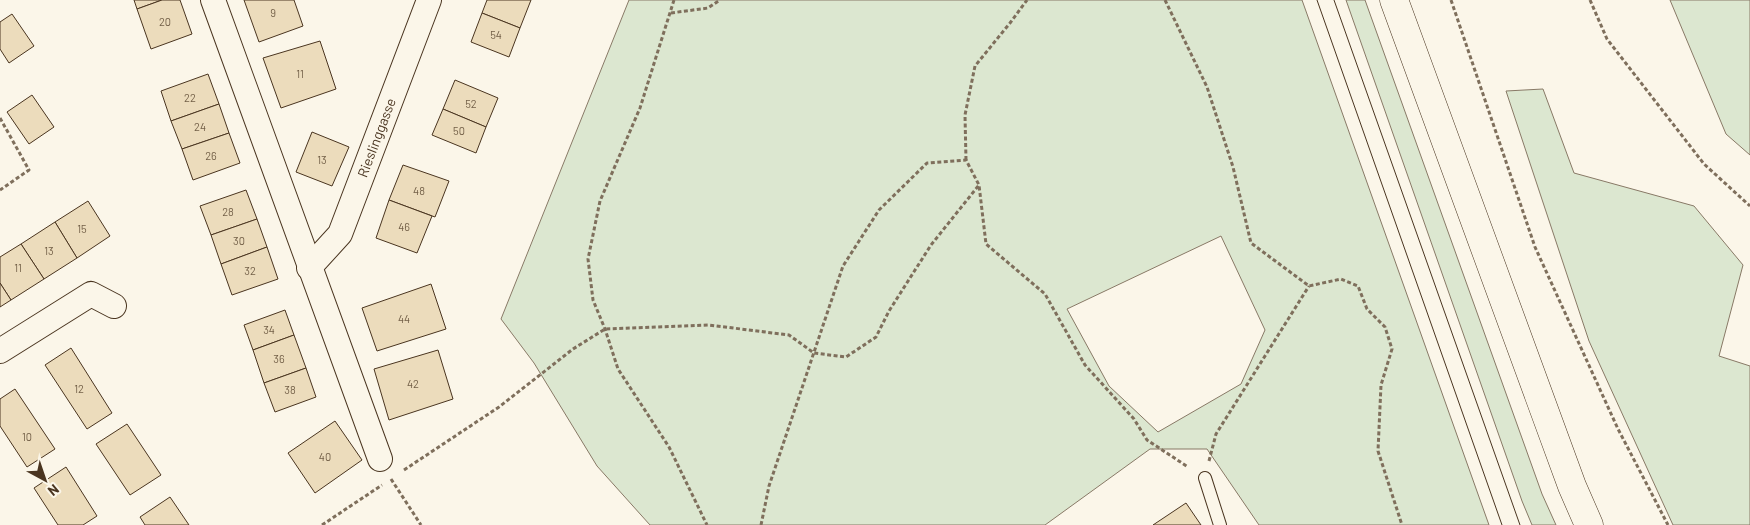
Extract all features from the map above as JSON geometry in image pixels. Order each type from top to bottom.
[{"type":"main road","points":[[1394,0],[1572,486],[1589,525]]},
{"type":"street","points":[[213,0],[309,268],[385,469]]},
{"type":"street","name":"Rieslinggasse","points":[[309,268],[340,234],[429,0]]},
{"type":"street","points":[[0,351],[91,294],[114,306]]},
{"type":"lane","points":[[1205,478],[1220,525]]},
{"type":"path","points":[[674,0],[640,108],[600,201],[588,259],[593,300],[618,369],[669,447],[707,525]]},
{"type":"path","points":[[671,13],[708,8],[720,0]]},
{"type":"path","points":[[1027,0],[975,66],[965,115],[966,160],[979,185],[986,244],[1045,294],[1085,365],[1134,419],[1147,440],[1205,478],[1216,434],[1309,286],[1341,279],[1358,286],[1367,309],[1385,327],[1392,349],[1381,385],[1378,451],[1402,525]]},
{"type":"path","points":[[1165,0],[1207,87],[1233,167],[1251,243],[1309,286]]},
{"type":"path","points":[[1451,0],[1535,247],[1618,429],[1668,525]]},
{"type":"path","points":[[1590,0],[1608,39],[1704,164],[1750,206]]},
{"type":"path","points":[[0,118],[29,170],[0,190]]},
{"type":"path","points":[[762,525],[769,486],[844,266],[879,210],[928,163],[966,160]]},
{"type":"path","points":[[322,525],[385,469],[499,407],[573,349],[605,329],[709,325],[789,335],[814,353],[846,357],[876,337],[889,311],[931,245],[979,185]]},
{"type":"path","points":[[385,469],[421,525]]},
{"type":"green space","points":[[629,0],[1302,0],[1489,525],[1259,525],[1207,449],[1150,449],[1045,525],[650,525],[597,466],[534,363],[501,319]],"holes":[[[1221,236],[1265,330],[1241,384],[1158,432],[1109,386],[1067,309]]]},
{"type":"green space","points":[[1346,0],[1365,0],[1542,494],[1556,525],[1532,525],[1522,501]]},
{"type":"green space","points":[[1670,0],[1750,0],[1750,155],[1726,134]]},
{"type":"green space","points":[[1543,89],[1574,173],[1694,206],[1743,265],[1719,356],[1750,366],[1750,525],[1673,525],[1589,341],[1506,91]]},
{"type":"building","points":[[134,0],[162,0],[137,9]]},
{"type":"building","points":[[162,0],[180,0],[192,34],[151,49],[137,9]]},
{"type":"building","points":[[244,0],[294,0],[303,26],[259,42]]},
{"type":"building","points":[[487,0],[531,0],[520,28],[482,13]]},
{"type":"building","points":[[482,13],[520,28],[509,57],[471,42]]},
{"type":"building","points":[[12,14],[34,46],[9,63],[0,49],[0,22]]},
{"type":"building","points":[[320,41],[336,89],[281,108],[263,58]]},
{"type":"building","points":[[208,74],[219,104],[171,121],[161,91]]},
{"type":"building","points":[[455,80],[498,98],[486,127],[443,109]]},
{"type":"building","points":[[32,95],[54,127],[29,144],[7,112]]},
{"type":"building","points":[[219,104],[229,133],[182,149],[171,121]]},
{"type":"building","points":[[443,109],[486,127],[476,153],[432,135]]},
{"type":"building","points":[[312,132],[349,147],[332,186],[296,172]]},
{"type":"building","points":[[229,133],[240,163],[193,180],[182,149]]},
{"type":"building","points":[[403,165],[449,181],[435,217],[389,200]]},
{"type":"building","points":[[246,190],[257,219],[211,235],[200,206]]},
{"type":"building","points":[[389,200],[432,216],[417,253],[376,238]]},
{"type":"building","points":[[88,201],[110,236],[77,258],[55,222]]},
{"type":"building","points":[[257,219],[267,247],[221,264],[211,235]]},
{"type":"building","points":[[55,222],[77,258],[44,279],[21,244]]},
{"type":"building","points":[[21,244],[44,279],[11,300],[0,283],[0,257]]},
{"type":"building","points":[[267,247],[278,279],[232,295],[221,264]]},
{"type":"building","points":[[0,283],[11,300],[0,307]]},
{"type":"building","points":[[431,284],[446,329],[377,351],[362,308]]},
{"type":"building","points":[[285,310],[294,335],[253,350],[244,325]]},
{"type":"building","points":[[294,335],[306,368],[264,383],[253,350]]},
{"type":"building","points":[[71,348],[112,413],[87,429],[45,365]]},
{"type":"building","points":[[438,350],[453,399],[389,420],[374,369]]},
{"type":"building","points":[[306,368],[316,397],[275,412],[264,383]]},
{"type":"building","points":[[15,389],[55,449],[27,467],[0,426],[0,399]]},
{"type":"building","points":[[335,421],[362,460],[315,493],[288,453]]},
{"type":"building","points":[[127,424],[161,475],[130,495],[96,444]]},
{"type":"building","points":[[66,467],[97,516],[83,525],[58,525],[34,488]]},
{"type":"building","points":[[170,497],[189,525],[145,525],[140,517]]},
{"type":"building","points":[[1186,503],[1201,525],[1153,525]]},
{"type":"tram line","points":[[1317,0],[1502,525]]},
{"type":"tram line","points":[[1334,0],[1520,525]]}]
